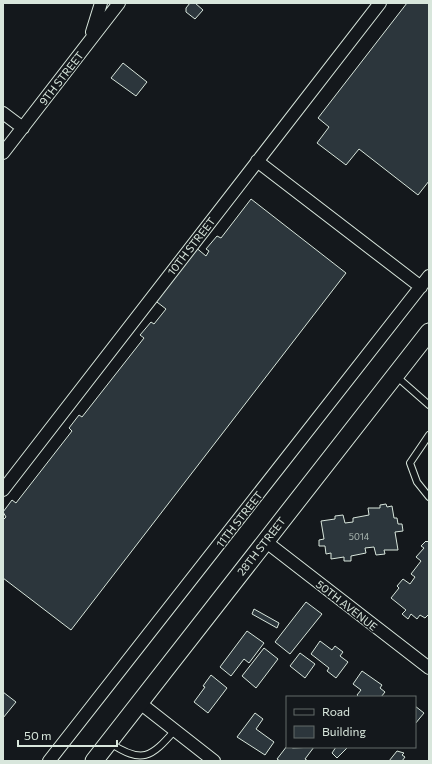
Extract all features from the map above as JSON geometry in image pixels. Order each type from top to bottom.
[{"type":"main road","name":"28TH STREET","points":[[94,761],[429,332]]},
{"type":"street","points":[[89,42],[101,3]]},
{"type":"street","name":"9TH STREET","points":[[3,153],[119,3]]},
{"type":"street","name":"10TH STREET","points":[[3,490],[380,3]]},
{"type":"street","points":[[3,113],[23,128]]},
{"type":"street","points":[[257,161],[421,287]]},
{"type":"street","name":"11TH STREET","points":[[49,761],[429,276]]},
{"type":"street","name":"50TH AVENUE","points":[[265,541],[429,668]]},
{"type":"street","points":[[140,703],[214,761]]},
{"type":"lane","points":[[395,376],[429,405]]},
{"type":"lane","points":[[429,435],[410,463],[417,482],[429,498]]},
{"type":"lane","points":[[108,742],[130,756],[144,756],[158,750],[175,730]]},
{"type":"building","points":[[190,3],[195,3],[203,10],[195,19],[186,12],[186,8]]},
{"type":"building","points":[[407,3],[429,3],[429,181],[418,195],[359,149],[346,165],[317,143],[329,127],[318,118]]},
{"type":"building","points":[[123,63],[147,82],[136,96],[111,78]]},
{"type":"building","points":[[251,199],[346,273],[71,630],[3,578],[3,520],[6,517],[3,512],[12,500],[16,503],[72,431],[69,428],[79,415],[82,417],[144,338],[140,335],[151,322],[154,324],[166,309],[153,299],[194,246],[206,256],[209,251],[206,249],[217,236],[221,238]]},
{"type":"building","points":[[386,504],[387,507],[392,506],[394,518],[397,518],[398,524],[402,524],[403,531],[395,532],[398,550],[384,550],[385,554],[376,555],[374,547],[365,548],[366,553],[351,556],[351,561],[344,561],[344,557],[331,559],[331,553],[326,554],[325,546],[319,546],[319,540],[324,539],[321,521],[335,519],[335,516],[343,515],[345,523],[353,522],[353,518],[369,515],[368,508],[380,508],[380,505]]},
{"type":"building","points":[[429,540],[429,614],[425,618],[420,615],[417,619],[411,614],[408,619],[402,614],[406,610],[391,598],[399,588],[397,586],[403,579],[410,584],[415,577],[411,574],[421,561],[416,557],[424,548],[421,546]]},
{"type":"building","points":[[306,602],[322,614],[290,654],[275,642]]},
{"type":"building","points":[[254,609],[279,623],[277,628],[252,614]]},
{"type":"building","points":[[247,631],[264,643],[249,663],[244,659],[231,676],[220,667]]},
{"type":"building","points":[[320,641],[332,650],[335,646],[343,652],[340,656],[348,662],[336,678],[327,671],[329,668],[311,654]]},
{"type":"building","points":[[264,648],[278,659],[256,688],[242,676]]},
{"type":"building","points":[[300,653],[315,664],[305,678],[290,666]]},
{"type":"building","points":[[362,671],[382,685],[380,688],[385,692],[382,696],[358,696],[357,695],[361,690],[353,684]]},
{"type":"building","points":[[211,675],[227,688],[208,713],[194,702],[205,687],[203,686]]},
{"type":"building","points":[[3,692],[16,702],[3,718]]},
{"type":"building","points":[[416,707],[424,713],[416,723]]},
{"type":"building","points":[[255,713],[263,719],[256,729],[274,742],[265,755],[237,737]]},
{"type":"building","points":[[286,747],[313,748],[305,759],[308,761],[280,761],[277,759]]},
{"type":"building","points":[[335,748],[347,748],[337,758],[332,753]]},
{"type":"building","points":[[397,751],[404,753],[402,755],[405,757],[402,761],[389,761]]}]
